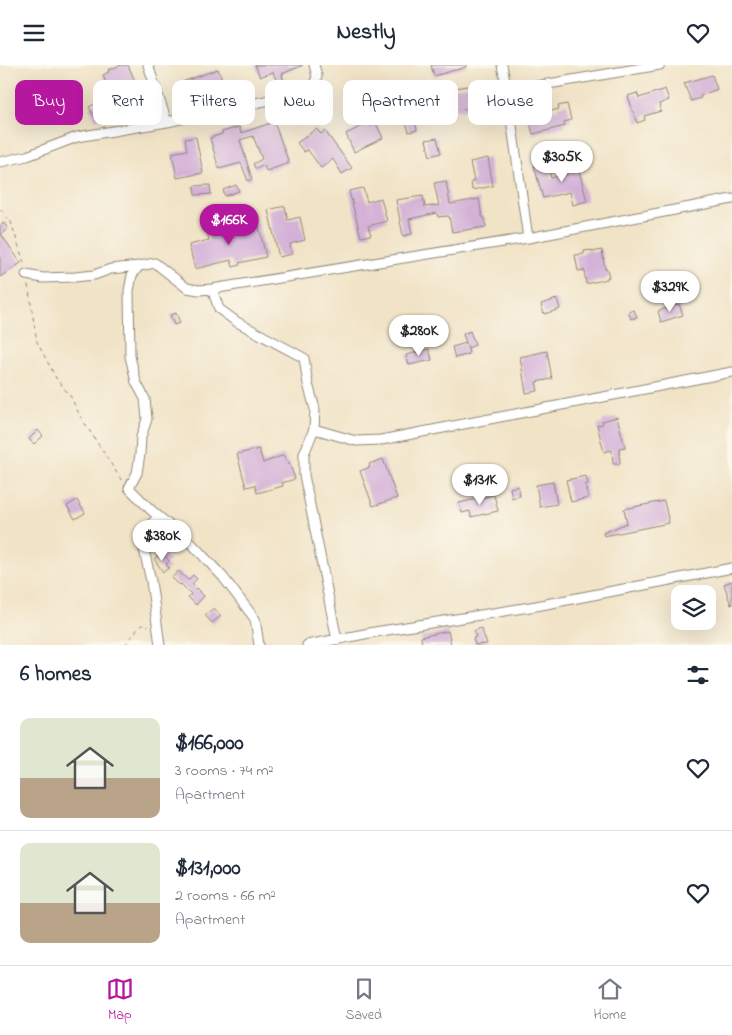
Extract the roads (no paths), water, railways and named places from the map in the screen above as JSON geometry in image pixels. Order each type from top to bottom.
[{"type":"street","points":[[148,65],[167,122]]},
{"type":"street","points":[[0,162],[27,156],[77,137],[167,122],[302,93],[313,88],[316,77],[314,65]]},
{"type":"street","points":[[502,65],[505,80]]},
{"type":"street","points":[[552,83],[660,65]]},
{"type":"street","points":[[512,125],[528,239]]},
{"type":"street","points":[[26,275],[43,278],[75,277],[94,275],[111,269],[155,263],[187,288],[199,290],[212,289],[528,239],[732,199]]},
{"type":"street","points":[[139,266],[132,275],[129,291],[130,356],[136,382],[145,399],[147,419],[141,437],[137,473],[129,488],[158,516],[193,545],[223,577],[256,619],[259,645]]},
{"type":"street","points":[[212,289],[219,309],[304,358],[308,384],[315,409],[314,429],[304,453],[304,475],[337,640]]},
{"type":"street","points":[[314,429],[356,441],[381,440],[732,372]]},
{"type":"street","points":[[158,516],[146,531],[143,545],[151,581],[160,645]]},
{"type":"street","points":[[307,645],[536,606],[732,568]]}]
